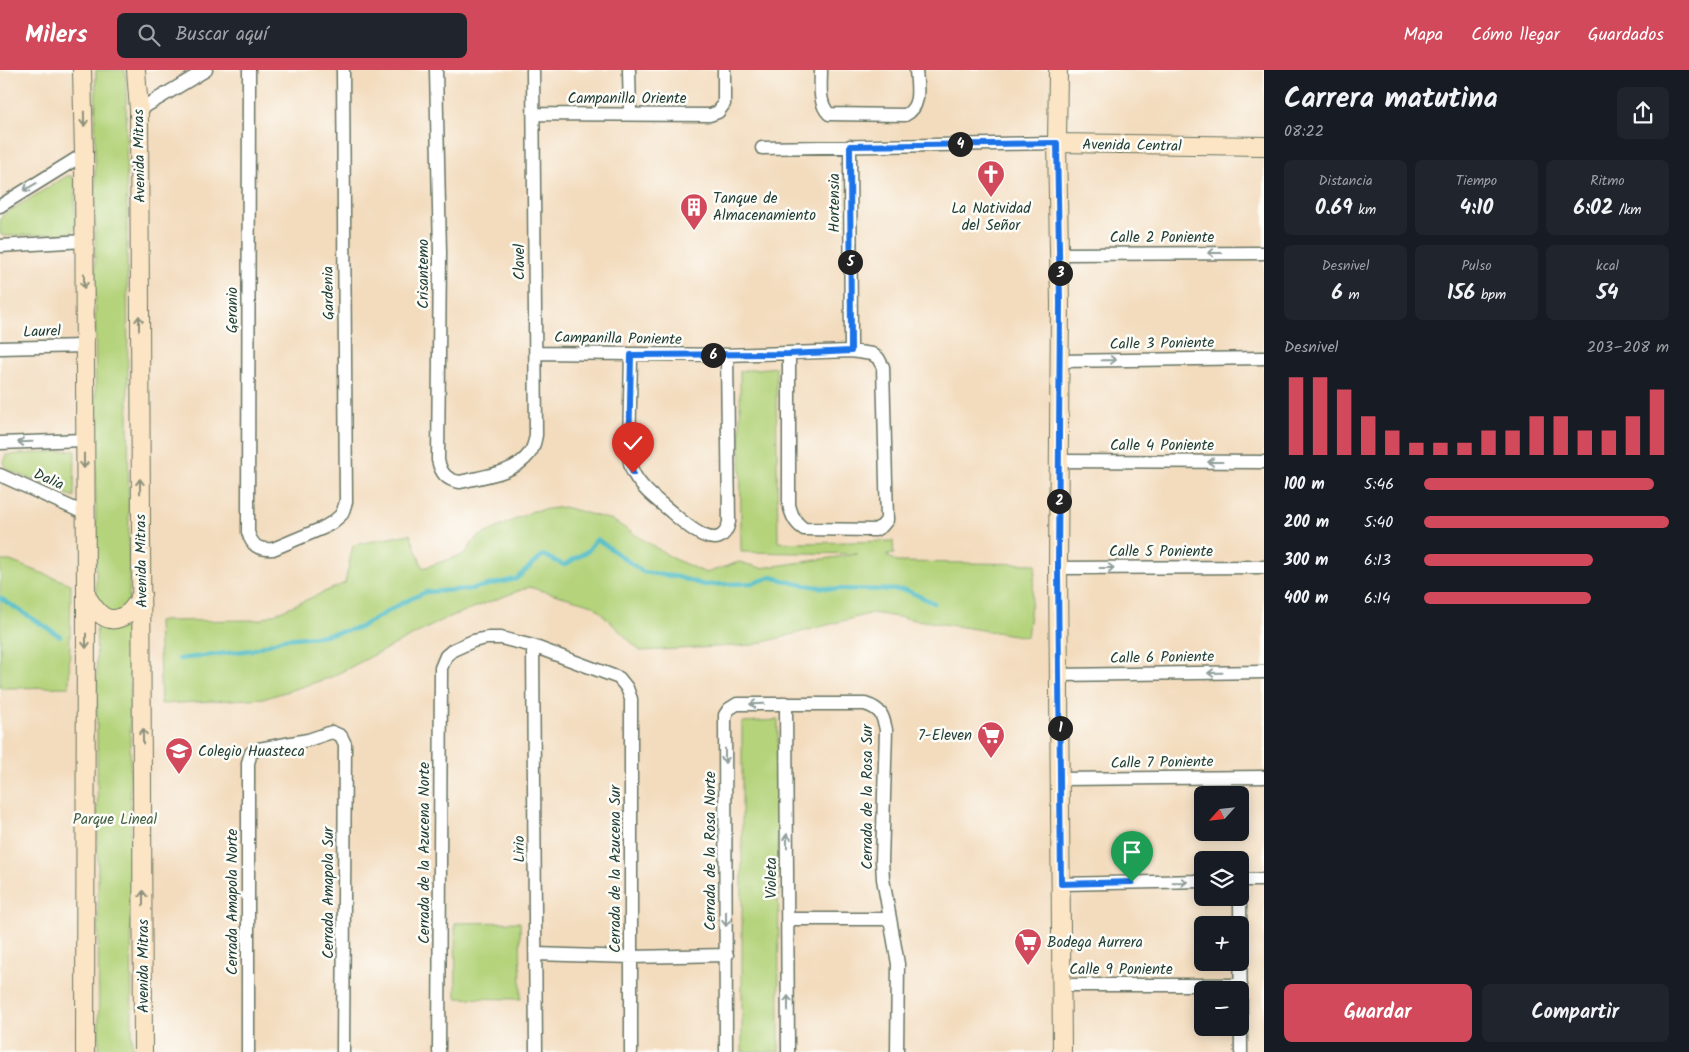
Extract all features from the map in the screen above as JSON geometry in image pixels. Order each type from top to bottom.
[{"type":"street","points":[[82,70],[86,594],[85,1052]]},
{"type":"street","name":"Avenida Mitras","points":[[136,70],[139,110],[143,1052]]},
{"type":"street","points":[[139,110],[206,70]]},
{"type":"street","name":"Geranio","points":[[249,70],[248,532],[257,548],[273,549],[323,528],[342,514]]},
{"type":"street","name":"Gardenia","points":[[342,514],[346,502],[343,70]]},
{"type":"street","name":"Crisantemo","points":[[436,70],[440,252],[438,460],[440,469],[445,477],[451,481],[460,482],[508,470],[530,453]]},
{"type":"street","name":"Clavel","points":[[530,453],[536,435],[533,70]]},
{"type":"street","points":[[629,70],[630,114]]},
{"type":"street","name":"Campanilla Oriente","points":[[534,114],[710,115],[718,112],[724,104],[724,70]]},
{"type":"street","points":[[822,70],[822,102],[824,109],[829,114],[905,115],[912,112],[917,106],[916,70]]},
{"type":"street","points":[[1058,70],[1057,143],[1060,254],[1058,568],[1062,1052]]},
{"type":"street","name":"Avenida Central","points":[[762,148],[1057,143],[1264,146]]},
{"type":"street","name":"Hortensia","points":[[850,146],[851,351]]},
{"type":"street","points":[[0,206],[84,154]]},
{"type":"street","points":[[0,246],[84,241]]},
{"type":"street","name":"Calle 2 Poniente","points":[[1060,254],[1264,253]]},
{"type":"street","name":"Laurel","points":[[0,348],[84,346]]},
{"type":"street","name":"Campanilla Poniente","points":[[536,353],[726,355],[851,351],[872,354],[878,358],[883,367],[884,396],[886,520],[882,526],[875,530],[804,529],[797,524],[792,516],[789,505],[789,354]]},
{"type":"street","points":[[631,355],[629,462],[633,473],[652,496],[695,532],[712,538],[720,537],[724,534],[729,522],[726,355]]},
{"type":"street","name":"Calle 3 Poniente","points":[[1060,361],[1264,358]]},
{"type":"street","points":[[0,443],[84,440]]},
{"type":"street","name":"Calle 4 Poniente","points":[[1060,461],[1264,462]]},
{"type":"street","name":"Dalia","points":[[0,476],[84,513]]},
{"type":"street","name":"Calle 5 Poniente","points":[[1058,568],[1264,567]]},
{"type":"street","points":[[86,594],[94,609],[102,616],[111,619],[119,618],[129,613],[142,594]]},
{"type":"street","name":"Cerrada de la Azucena Norte","points":[[439,1052],[441,668],[446,656],[453,650],[473,641],[501,638],[533,646]]},
{"type":"street","name":"Cerrada de la Azucena Sur","points":[[533,646],[619,678],[627,688],[631,699],[631,1052]]},
{"type":"street","name":"Lirio","points":[[533,646],[536,1052]]},
{"type":"street","name":"Calle 6 Poniente","points":[[1060,675],[1264,672]]},
{"type":"street","name":"Cerrada de la Rosa Sur","points":[[786,703],[865,704],[880,711],[884,720],[886,730],[882,861],[883,879],[898,964],[897,1052]]},
{"type":"street","name":"Violeta","points":[[786,703],[788,1052]]},
{"type":"street","name":"Cerrada de la Rosa Norte","points":[[726,1052],[725,715],[729,709],[737,704],[786,703]]},
{"type":"street","name":"Cerrada Amapola Sur","points":[[251,753],[259,748],[308,740],[332,732],[341,736],[345,744],[342,1052]]},
{"type":"street","name":"Cerrada Amapola Norte","points":[[248,1052],[248,763],[251,753]]},
{"type":"street","name":"Calle 7 Poniente","points":[[1060,779],[1264,777]]},
{"type":"street","points":[[1249,880],[1264,880]]},
{"type":"street","points":[[1061,884],[1194,881]]},
{"type":"street","points":[[1240,906],[1241,981]]},
{"type":"street","points":[[788,919],[890,919]]},
{"type":"street","points":[[536,954],[631,957],[727,955]]},
{"type":"street","name":"Calle 9 Poniente","points":[[1062,985],[1194,985]]},
{"type":"street","points":[[1241,1036],[1241,1052]]},
{"type":"green space","name":"Parque Lineal","points":[[96,70],[125,70],[126,78],[132,1052],[99,1052],[96,575]]},
{"type":"green space","points":[[67,176],[72,176],[75,182],[75,227],[72,233],[5,236],[0,234],[0,219],[3,215]]},
{"type":"green space","points":[[776,367],[778,542],[893,541],[894,554],[886,555],[897,562],[1036,564],[1027,637],[872,613],[753,645],[640,651],[593,605],[529,587],[447,618],[329,678],[266,698],[161,704],[158,621],[260,620],[345,583],[353,545],[410,534],[423,568],[465,554],[476,538],[533,511],[564,507],[612,520],[674,559],[706,573],[739,562],[761,568],[858,554],[741,552],[740,371]]},
{"type":"green space","points":[[75,450],[74,497],[6,469],[3,462],[6,455]]},
{"type":"green space","points":[[0,561],[10,561],[71,584],[69,687],[0,688]]},
{"type":"green space","points":[[778,720],[779,1052],[742,1052],[742,722]]},
{"type":"green space","points":[[520,922],[521,999],[456,998],[455,923]]},
{"type":"waterway","points":[[179,659],[252,650],[283,639],[319,636],[359,628],[404,602],[426,592],[470,589],[516,579],[543,555],[564,565],[588,551],[597,539],[643,572],[678,577],[704,585],[754,583],[771,577],[798,584],[833,589],[906,590],[934,603]]},
{"type":"waterway","points":[[0,598],[60,636]]},
{"type":"place","name":"La Natividad del Señor","points":[[991,198]]},
{"type":"place","name":"Tanque de Almacenamiento","points":[[694,231]]},
{"type":"place","name":"7-Eleven","points":[[991,759]]},
{"type":"place","name":"Colegio Huasteca","points":[[179,775]]},
{"type":"place","name":"Bodega Aurrera","points":[[1028,966]]},
{"type":"route","points":[[633,473],[629,462],[631,355],[789,354],[851,351],[850,146],[1057,143],[1060,303],[1058,568],[1061,884],[1132,882]]}]
